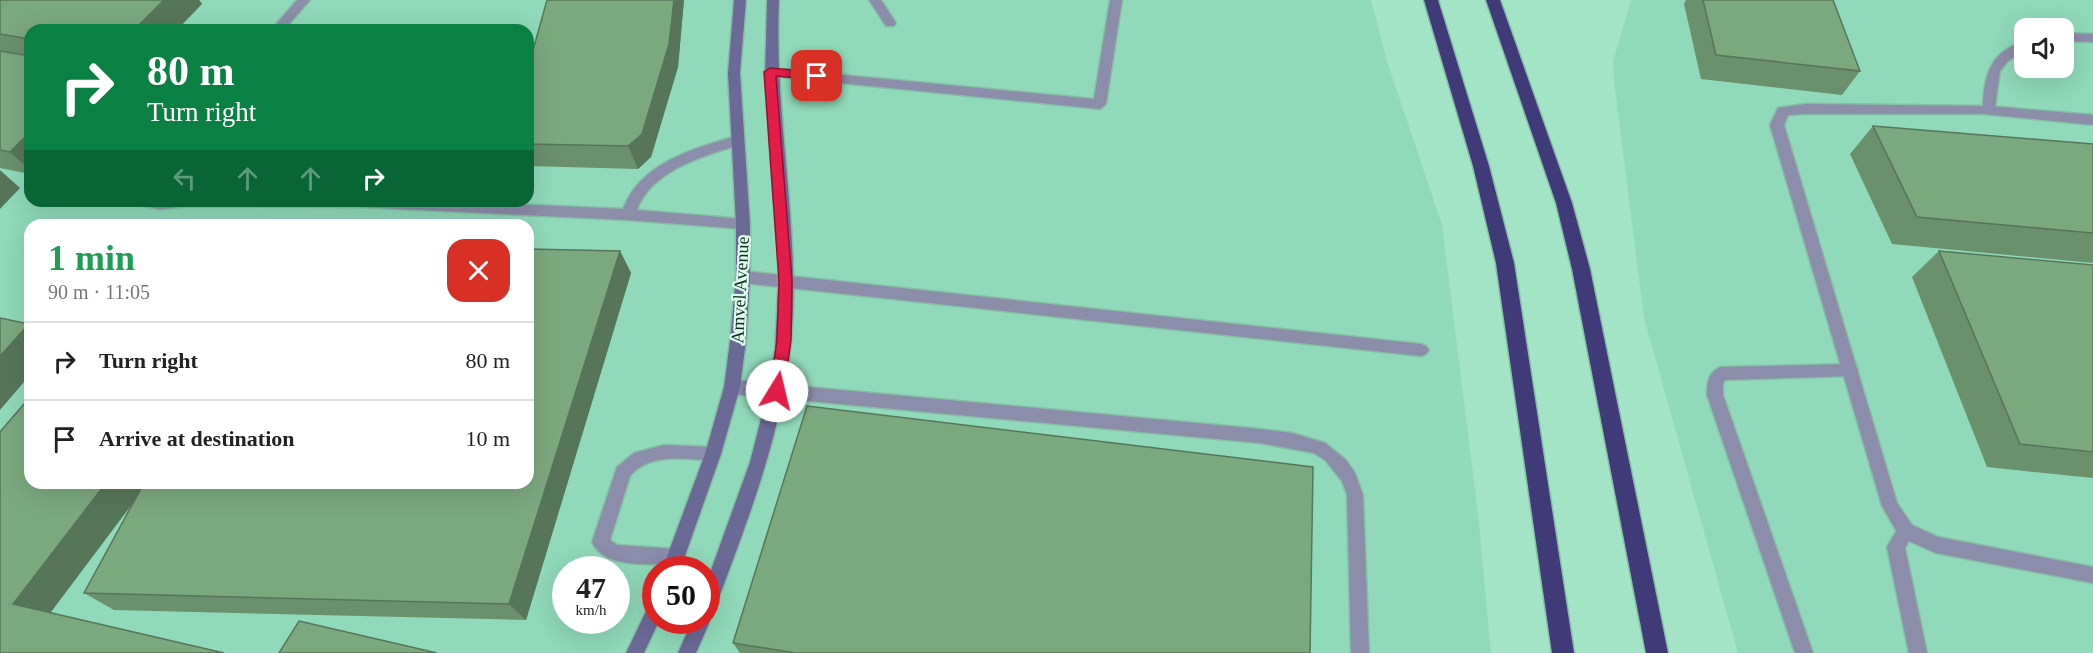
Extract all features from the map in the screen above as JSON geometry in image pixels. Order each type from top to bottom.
[{"type":"highway","points":[[1431,0],[1481,165],[1505,262],[1563,653]]},
{"type":"highway","points":[[1493,0],[1564,203],[1579,258],[1657,653]]},
{"type":"main road","name":"Amvel Avenue","points":[[677,556],[713,454],[732,387],[743,277],[743,224],[734,73],[740,0]]},
{"type":"main road","points":[[720,570],[753,480],[777,391],[784,340],[786,281],[770,72],[773,0]]},
{"type":"main road","points":[[635,653],[644,634]]},
{"type":"main road","points":[[687,653],[695,634]]},
{"type":"street","points":[[282,24],[304,0]]},
{"type":"street","points":[[875,0],[890,23]]},
{"type":"street","points":[[770,72],[1100,104],[1116,0]]},
{"type":"street","points":[[2074,37],[2093,38]]},
{"type":"street","points":[[1989,111],[1990,74],[2007,54],[2014,50]]},
{"type":"street","points":[[2093,120],[1989,111],[1805,109],[1784,111],[1777,125],[1890,506],[1906,531],[1936,545],[2093,575]]},
{"type":"street","points":[[628,215],[630,204],[642,187],[673,165],[697,152],[737,141]]},
{"type":"street","points":[[462,207],[628,215],[743,224]]},
{"type":"street","points":[[743,277],[1421,350]]},
{"type":"street","points":[[1804,653],[1715,395],[1715,382],[1721,374],[1850,370]]},
{"type":"street","points":[[732,387],[1260,436],[1318,446],[1333,455],[1342,465],[1350,478],[1355,495],[1360,653]]},
{"type":"street","points":[[642,558],[615,553],[601,542],[623,472],[629,462],[639,456],[684,452],[713,454]]},
{"type":"street","points":[[1906,531],[1896,547],[1918,653]]},
{"type":"shaded area","points":[[0,0],[1371,0],[1387,61],[1442,225],[1478,514],[1491,653],[0,653]]},
{"type":"shaded area","points":[[1631,0],[2093,0],[2093,653],[1738,653],[1644,318],[1613,62]]},
{"type":"building","points":[[0,0],[164,0],[140,24],[24,24],[24,38],[0,34]]},
{"type":"building","points":[[547,0],[674,0],[669,44],[642,134],[628,146],[534,144],[534,47]]},
{"type":"building","points":[[1703,0],[1833,0],[1860,71],[1716,55]]},
{"type":"building","points":[[0,51],[24,55],[24,138],[10,152],[0,150]]},
{"type":"building","points":[[1873,126],[2093,144],[2093,233],[1917,217]]},
{"type":"building","points":[[534,249],[620,251],[509,604],[84,593],[141,489],[534,489]]},
{"type":"building","points":[[1939,251],[2093,265],[2093,452],[2020,444]]},
{"type":"building","points":[[0,318],[24,323],[24,330],[0,356]]},
{"type":"building","points":[[24,404],[24,489],[101,489],[13,604],[224,653],[0,653],[0,432]]},
{"type":"building","points":[[807,406],[1313,467],[1310,653],[796,653],[733,643]]},
{"type":"building","points":[[299,621],[437,653],[279,653]]},
{"type":"route","points":[[777,391],[784,340],[786,281],[770,72],[817,76]]}]
